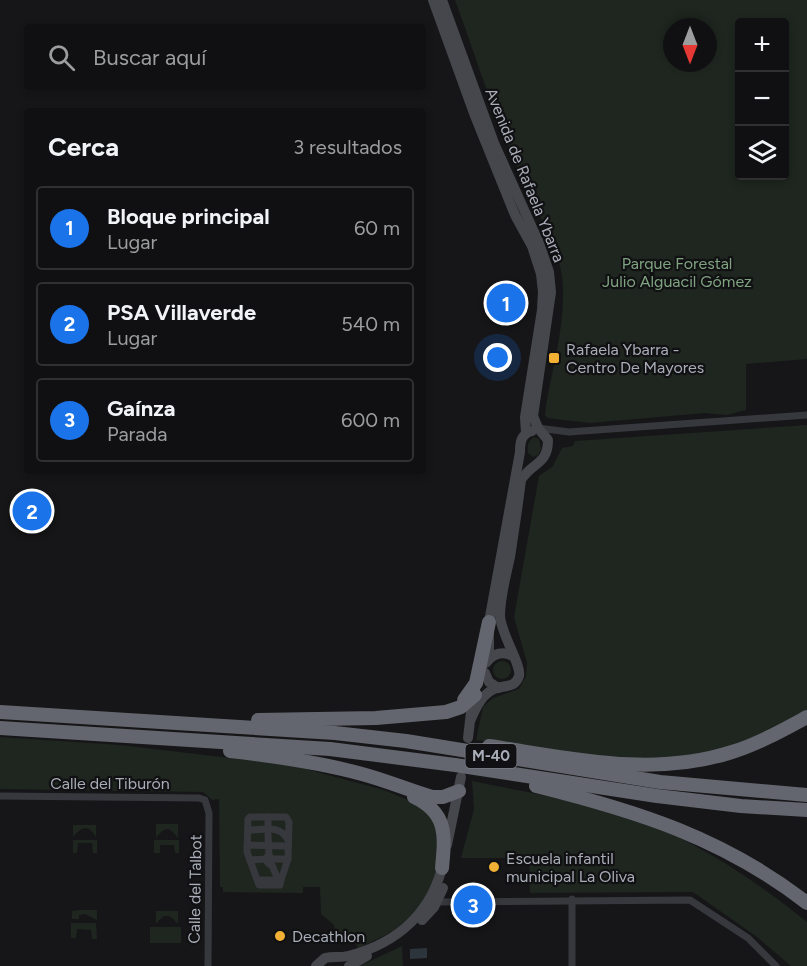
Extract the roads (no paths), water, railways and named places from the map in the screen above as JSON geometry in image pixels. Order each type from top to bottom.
[{"type":"highway","points":[[429,713],[462,702],[474,688],[489,622]]},
{"type":"highway","points":[[175,723],[376,718],[457,709],[475,695]]},
{"type":"highway","name":"M-40","points":[[0,712],[335,733],[406,741],[660,782],[807,795]]},
{"type":"highway","points":[[406,741],[441,740],[619,765],[644,766],[700,760],[732,752],[770,737],[807,717]]},
{"type":"highway","name":"M-40","points":[[0,728],[330,749],[458,778],[741,806],[807,810]]},
{"type":"highway","points":[[130,735],[158,742],[284,757],[342,769],[432,797],[443,797],[458,778],[642,814],[712,843],[807,903]]},
{"type":"highway","points":[[342,769],[416,798],[428,806],[439,818],[444,830],[442,868]]},
{"type":"highway","points":[[761,873],[807,911]]},
{"type":"main road","name":"Avenida de Rafaela Ybarra","points":[[433,0],[515,215],[532,246],[541,274],[543,292],[525,417],[526,433],[520,442],[489,622],[489,658],[475,695],[468,738]]},
{"type":"main road","name":"Avenida de Rafaela Ybarra","points":[[442,0],[494,143],[539,243],[549,272],[551,292],[533,416],[548,440],[547,454],[540,463],[528,470],[522,480],[501,603],[502,629],[520,671],[517,681],[508,687],[498,688],[481,700],[471,719]]},
{"type":"main road","points":[[526,433],[541,431]]},
{"type":"main road","points":[[520,452],[522,459],[528,464],[540,463]]},
{"type":"main road","points":[[489,658],[499,653],[506,653],[514,657]]},
{"type":"main road","points":[[484,673],[489,682],[498,688]]},
{"type":"main road","points":[[316,966],[325,958],[356,954],[382,943],[407,927],[432,897],[442,868],[458,778]]},
{"type":"main road","points":[[337,958],[347,966],[401,939],[424,918],[437,902],[448,868],[456,825],[458,778]]},
{"type":"street","points":[[541,431],[569,432],[807,415]]},
{"type":"street","points":[[547,449],[556,436],[569,432]]},
{"type":"street","name":"Calle del Tiburón","points":[[0,796],[199,798],[205,800],[209,813]]},
{"type":"street","name":"Calle del Talbot","points":[[208,966],[209,813]]},
{"type":"street","points":[[248,830],[270,826],[282,816],[288,819],[285,860],[280,885],[259,885],[247,845],[248,830],[249,818],[270,826],[281,830],[286,840]]},
{"type":"street","points":[[270,826],[272,845],[269,859],[277,877],[281,880]]},
{"type":"street","points":[[247,845],[272,845],[282,842],[284,837],[270,826]]},
{"type":"street","points":[[272,845],[286,840]]},
{"type":"street","points":[[250,860],[285,860]]},
{"type":"street","points":[[437,902],[572,899],[690,900],[748,938],[776,966]]},
{"type":"street","points":[[572,899],[572,966]]},
{"type":"place","name":"Bloque principal","points":[[506,303]]},
{"type":"place","name":"Rafaela Ybarra - Centro De Mayores","points":[[554,358]]},
{"type":"place","name":"PSA Villaverde","points":[[32,511]]},
{"type":"place","name":"Escuela infantil municipal La Oliva","points":[[494,867]]},
{"type":"place","name":"Gaínza","points":[[473,905]]},
{"type":"place","name":"Decathlon","points":[[280,936]]},
{"type":"park label","name":"Parque Forestal Julio Alguacil Gómez","points":[[677,272]]}]
